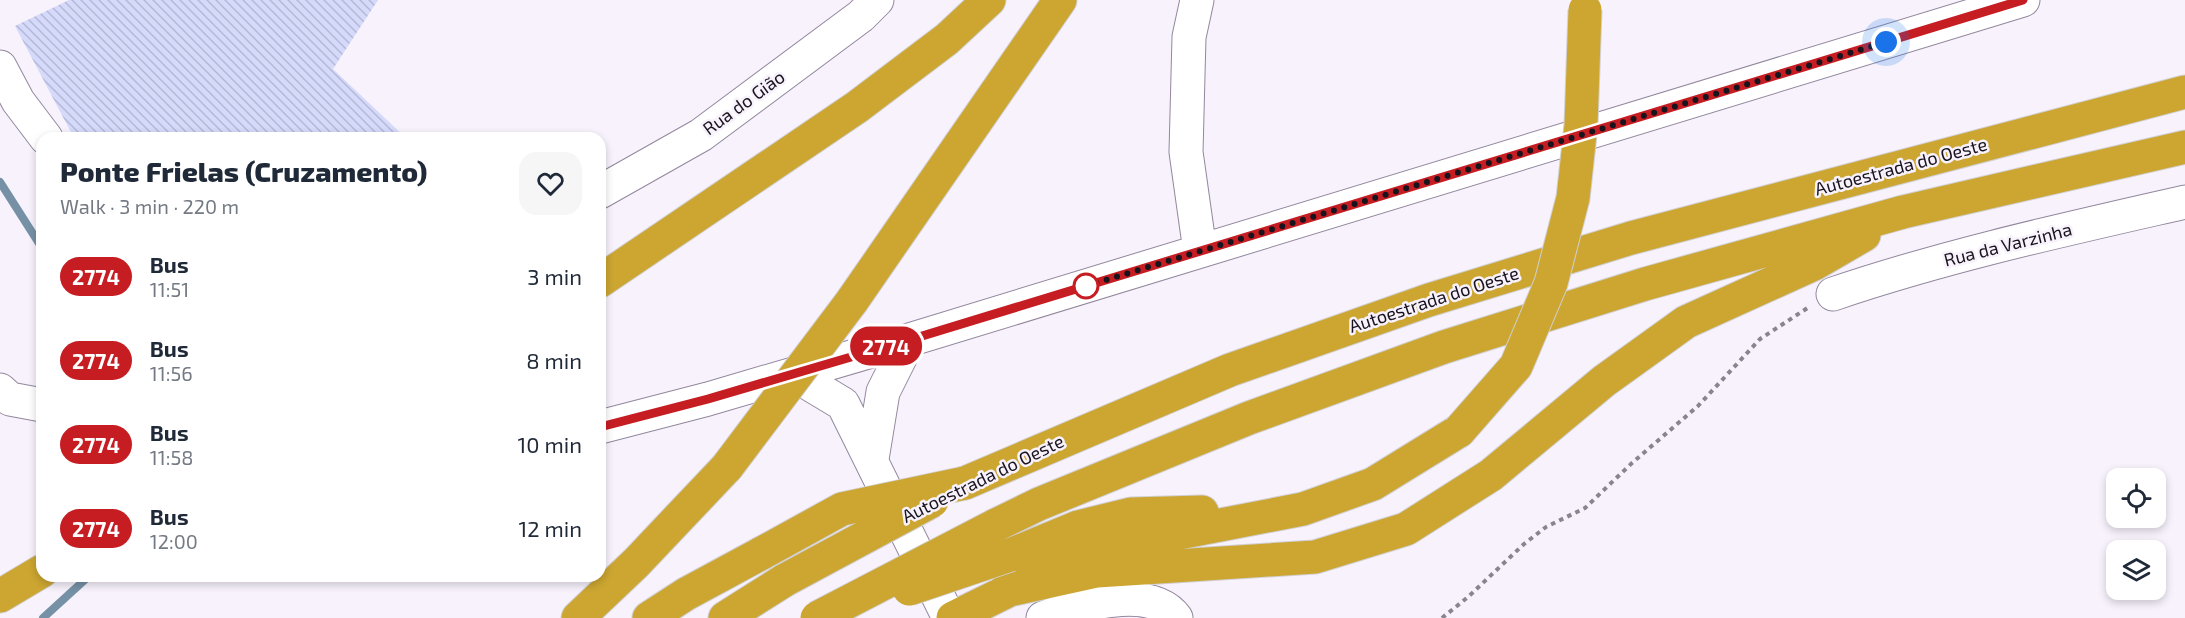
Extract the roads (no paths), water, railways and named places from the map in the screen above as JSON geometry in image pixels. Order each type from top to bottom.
[{"type":"highway","points":[[606,276],[856,107],[947,39],[989,0]]},
{"type":"highway","points":[[578,618],[636,563],[727,467],[852,301],[1060,0]]},
{"type":"highway","points":[[951,618],[1091,550],[1303,509],[1373,484],[1458,431],[1516,366],[1551,283],[1572,198],[1581,125],[1585,5]]},
{"type":"highway","name":"Autoestrada do Oeste","points":[[725,618],[785,580],[965,483],[1230,370],[1429,300],[1631,238],[2185,92]]},
{"type":"highway","points":[[817,618],[1039,504],[1249,418],[1444,347],[1645,284],[1903,212],[2185,147]]},
{"type":"highway","points":[[1005,591],[1096,571],[1315,557],[1406,529],[1491,475],[1604,381],[1686,322],[1814,264],[1903,212]]},
{"type":"highway","points":[[649,618],[686,594],[842,509],[965,483]]},
{"type":"highway","points":[[822,618],[1010,555],[1078,527],[1131,514],[1303,509]]},
{"type":"highway","points":[[0,596],[36,575]]},
{"type":"street","name":"Rua do Gião","points":[[606,189],[701,135],[861,16],[877,0]]},
{"type":"street","points":[[1197,0],[1189,37],[1185,152],[1200,251]]},
{"type":"street","points":[[606,425],[708,399],[909,340],[2024,0]]},
{"type":"street","points":[[0,67],[18,101],[41,132]]},
{"type":"street","name":"Rua da Varzinha","points":[[1833,294],[1886,277],[2031,238],[2185,202]]},
{"type":"street","points":[[872,459],[884,392],[909,340]]},
{"type":"street","points":[[855,355],[884,392]]},
{"type":"street","points":[[843,404],[855,355]]},
{"type":"street","points":[[793,374],[843,404],[951,618]]},
{"type":"street","points":[[0,390],[10,399],[36,404]]},
{"type":"street","points":[[0,413],[36,415]]},
{"type":"street","points":[[1043,618],[1067,609],[1110,600],[1145,600],[1171,611],[1176,618]]},
{"type":"waterway","points":[[0,182],[36,239]]},
{"type":"waterway","points":[[43,618],[82,582]]}]
